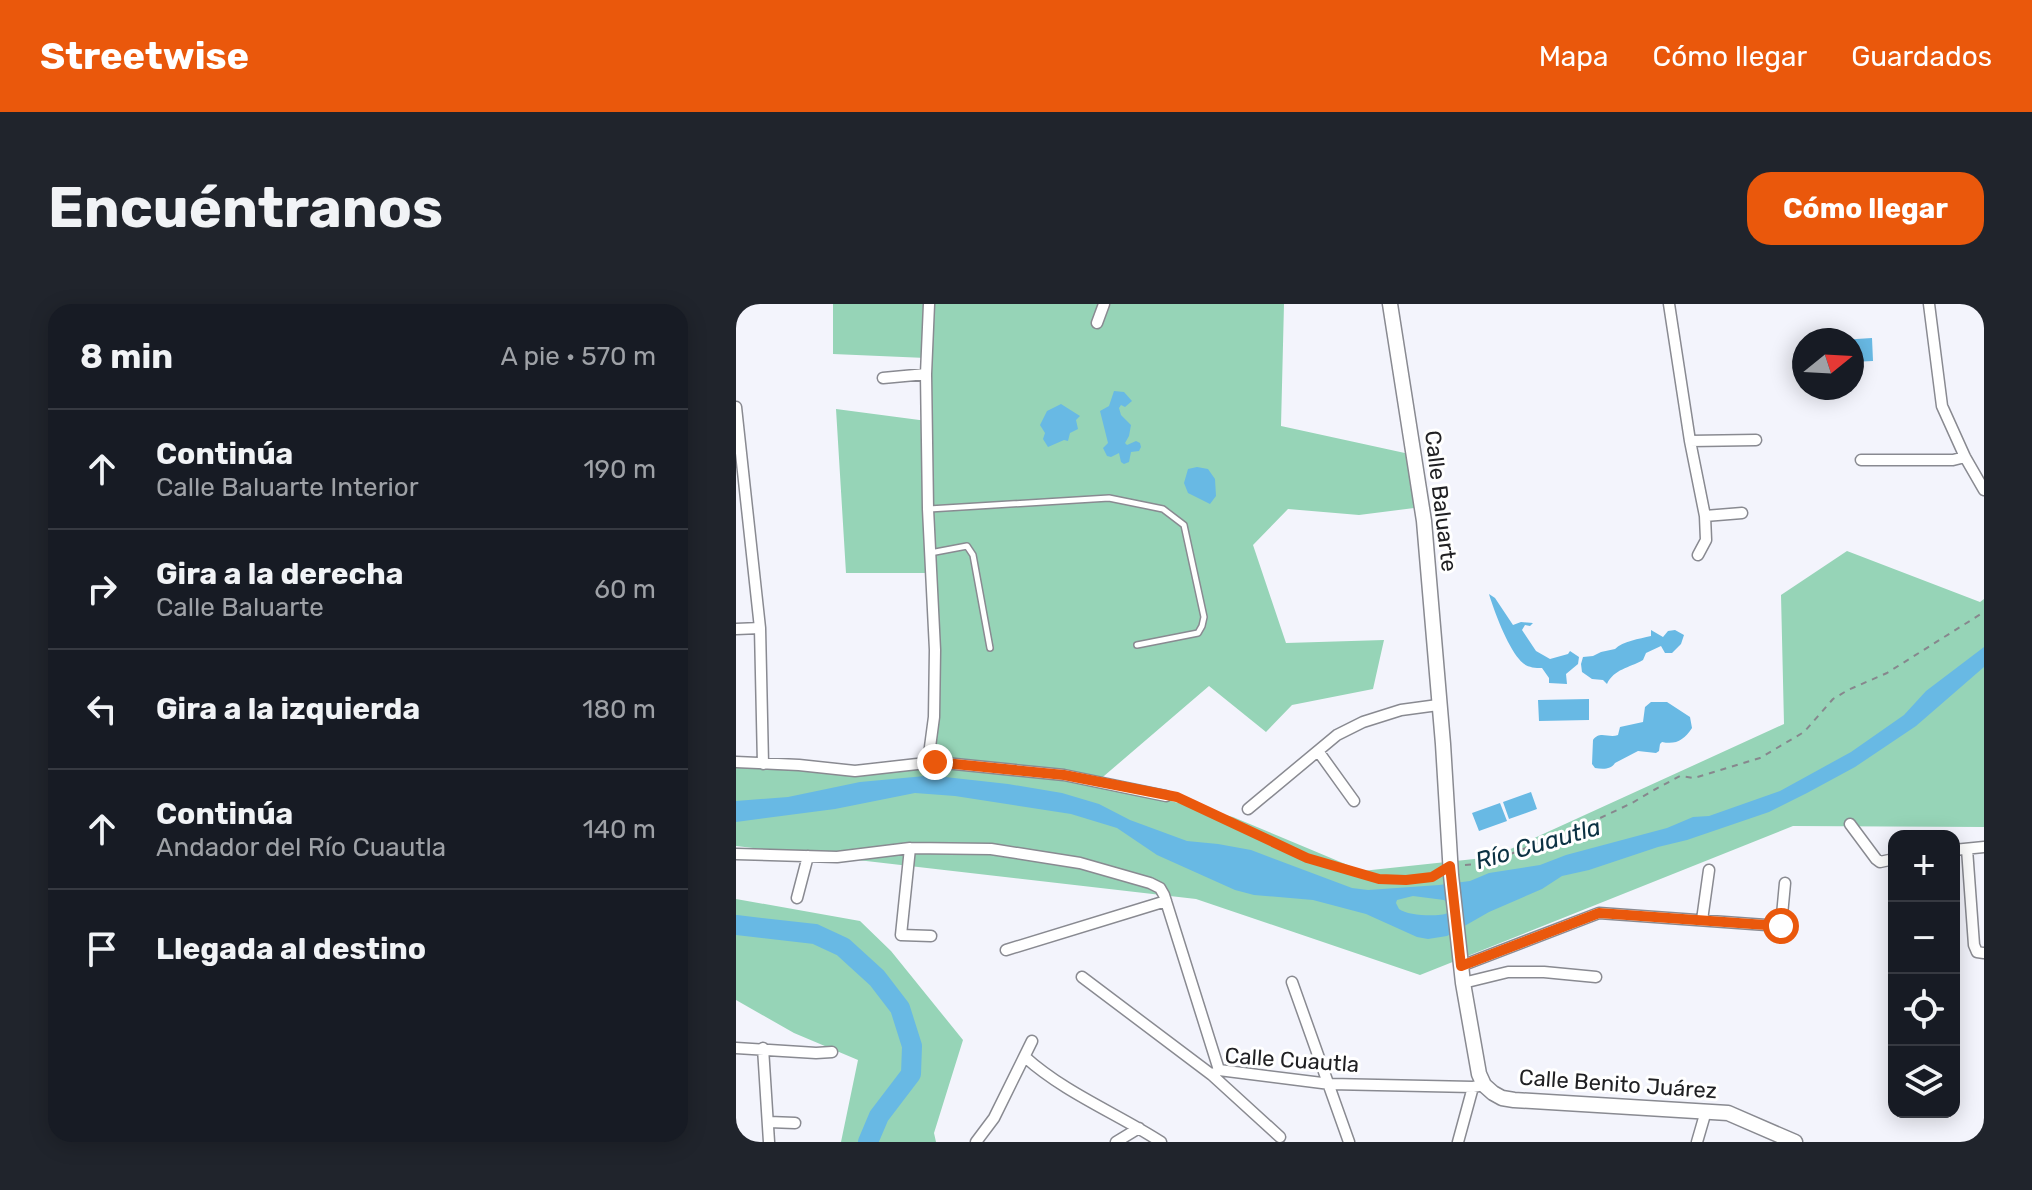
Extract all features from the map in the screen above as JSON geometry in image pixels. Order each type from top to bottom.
[{"type":"street","points":[[928,762],[934,717],[935,661],[928,509],[926,374],[929,304]]},
{"type":"street","points":[[1097,323],[1104,304]]},
{"type":"street","name":"Calle Baluarte","points":[[1390,304],[1424,521],[1450,870],[1479,1086]]},
{"type":"street","points":[[1669,304],[1705,516],[1706,540],[1698,555]]},
{"type":"street","points":[[1929,304],[1942,406],[1984,490]]},
{"type":"street","points":[[883,378],[926,374]]},
{"type":"street","points":[[736,407],[760,628],[763,764]]},
{"type":"street","points":[[1690,441],[1756,440]]},
{"type":"street","points":[[1861,460],[1953,460],[1965,457]]},
{"type":"street","points":[[1705,516],[1742,513]]},
{"type":"street","points":[[736,629],[760,628]]},
{"type":"street","points":[[1248,809],[1337,735],[1363,722],[1401,710],[1438,705]]},
{"type":"street","points":[[1318,751],[1354,801]]},
{"type":"street","points":[[736,762],[855,771],[928,762],[1064,775],[1166,796]]},
{"type":"street","points":[[1850,824],[1876,859],[1880,862],[1888,860]]},
{"type":"street","points":[[1960,850],[1984,847]]},
{"type":"street","points":[[910,848],[901,935],[931,936]]},
{"type":"street","points":[[736,854],[837,857],[910,848],[991,849],[1080,863],[1160,888],[1216,1073],[1280,1137]]},
{"type":"street","points":[[1967,849],[1974,945],[1977,952],[1984,953]]},
{"type":"street","points":[[797,898],[808,856]]},
{"type":"street","points":[[1702,920],[1709,870]]},
{"type":"street","points":[[1461,966],[1599,913],[1781,926],[1785,883]]},
{"type":"street","points":[[1006,950],[1166,901]]},
{"type":"street","points":[[1463,983],[1508,972],[1596,977]]},
{"type":"street","name":"Calle Cuautla","points":[[1082,977],[1216,1073],[1330,1084],[1479,1086]]},
{"type":"street","points":[[1292,982],[1349,1142]]},
{"type":"street","points":[[976,1142],[994,1118],[1032,1041]]},
{"type":"street","points":[[736,1048],[832,1052]]},
{"type":"street","points":[[763,1048],[769,1142]]},
{"type":"street","points":[[1025,1057],[1088,1101],[1161,1142]]},
{"type":"street","points":[[1458,1142],[1479,1086]]},
{"type":"street","name":"Calle Benito Juárez","points":[[1479,1086],[1502,1098],[1514,1100],[1728,1113],[1795,1142]]},
{"type":"street","points":[[1697,1142],[1706,1111]]},
{"type":"street","points":[[769,1122],[795,1123]]},
{"type":"street","points":[[1116,1142],[1139,1128]]},
{"type":"lane","points":[[928,509],[1109,498],[1163,509],[1184,525],[1204,617],[1198,633],[1137,645]]},
{"type":"lane","points":[[929,553],[967,546],[973,555],[990,648]]},
{"type":"path","points":[[1166,796],[1177,797],[1307,858],[1379,879],[1432,877],[1450,870],[1488,863],[1620,809],[1680,776],[1694,778],[1760,758],[1804,732],[1833,699],[1887,673],[1984,612]]},
{"type":"green space","points":[[833,304],[1284,304],[1281,426],[1414,455],[1422,507],[1359,515],[1288,509],[1253,545],[1286,643],[1384,640],[1373,689],[1292,705],[1266,732],[1209,686],[1097,782],[1233,817],[1362,871],[1493,857],[1784,724],[1781,595],[1847,551],[1980,602],[1984,599],[1984,827],[1793,826],[1420,975],[1196,899],[736,846],[736,762],[833,769],[935,761],[930,573],[846,573],[836,409],[927,421],[926,358],[833,354]]},
{"type":"green space","points":[[736,899],[860,921],[891,951],[963,1040],[934,1133],[936,1142],[841,1142],[858,1060],[794,1033],[736,1000]]},
{"type":"water","points":[[1872,338],[1873,361],[1864,361],[1864,339]]},
{"type":"water","points":[[1114,391],[1124,392],[1132,401],[1119,408],[1121,415],[1131,425],[1125,443],[1136,441],[1141,447],[1139,451],[1131,452],[1129,462],[1124,464],[1119,453],[1107,456],[1103,448],[1108,443],[1100,411],[1109,406]]},
{"type":"water","points":[[1061,404],[1080,416],[1076,420],[1078,429],[1070,433],[1068,441],[1048,447],[1040,425],[1047,411]]},
{"type":"water","points":[[1188,469],[1208,469],[1215,479],[1216,496],[1210,504],[1188,493],[1184,483]]},
{"type":"water","points":[[1489,594],[1513,625],[1533,623],[1525,625],[1522,630],[1536,651],[1550,659],[1570,651],[1579,657],[1578,664],[1566,674],[1567,684],[1549,683],[1542,668],[1529,666],[1519,659],[1506,637]]},
{"type":"water","points":[[1651,630],[1663,637],[1668,631],[1675,630],[1684,635],[1681,644],[1672,653],[1665,653],[1661,646],[1646,653],[1643,660],[1618,672],[1607,684],[1582,672],[1583,657],[1651,636]]},
{"type":"water","points":[[1984,647],[1984,667],[1916,726],[1855,767],[1807,793],[1769,812],[1687,840],[1562,876],[1447,936],[1428,939],[1366,914],[1313,900],[1254,895],[1235,890],[1157,855],[1117,828],[1071,814],[915,793],[835,809],[736,822],[736,801],[788,797],[860,782],[945,777],[1062,793],[1099,804],[1130,820],[1187,841],[1251,850],[1352,888],[1368,890],[1439,885],[1540,865],[1667,828],[1693,817],[1709,816],[1780,791],[1851,752],[1904,715],[1926,691]],"holes":[[[1413,896],[1444,900],[1449,904],[1448,913],[1438,915],[1409,913],[1399,909],[1396,903]]]},
{"type":"water","points":[[1589,699],[1589,720],[1539,721],[1538,700]]},
{"type":"water","points":[[1651,702],[1667,702],[1690,717],[1692,728],[1686,736],[1671,743],[1662,742],[1656,753],[1638,751],[1609,768],[1595,768],[1592,764],[1593,740],[1602,735],[1618,735],[1620,727],[1643,722],[1645,707]]},
{"type":"water","points":[[1531,792],[1537,809],[1509,819],[1503,802]]},
{"type":"water","points":[[1500,803],[1507,821],[1479,831],[1472,813]]},
{"type":"waterway","points":[[736,925],[815,934],[843,947],[877,978],[900,1008],[912,1046],[911,1074],[879,1116],[868,1142]]},
{"type":"route","points":[[935,762],[1064,775],[1177,797],[1307,858],[1379,879],[1432,877],[1450,866],[1461,966],[1599,913],[1781,926]]},
{"type":"water label","name":"Río Cuautla","points":[[1538,844]]}]
